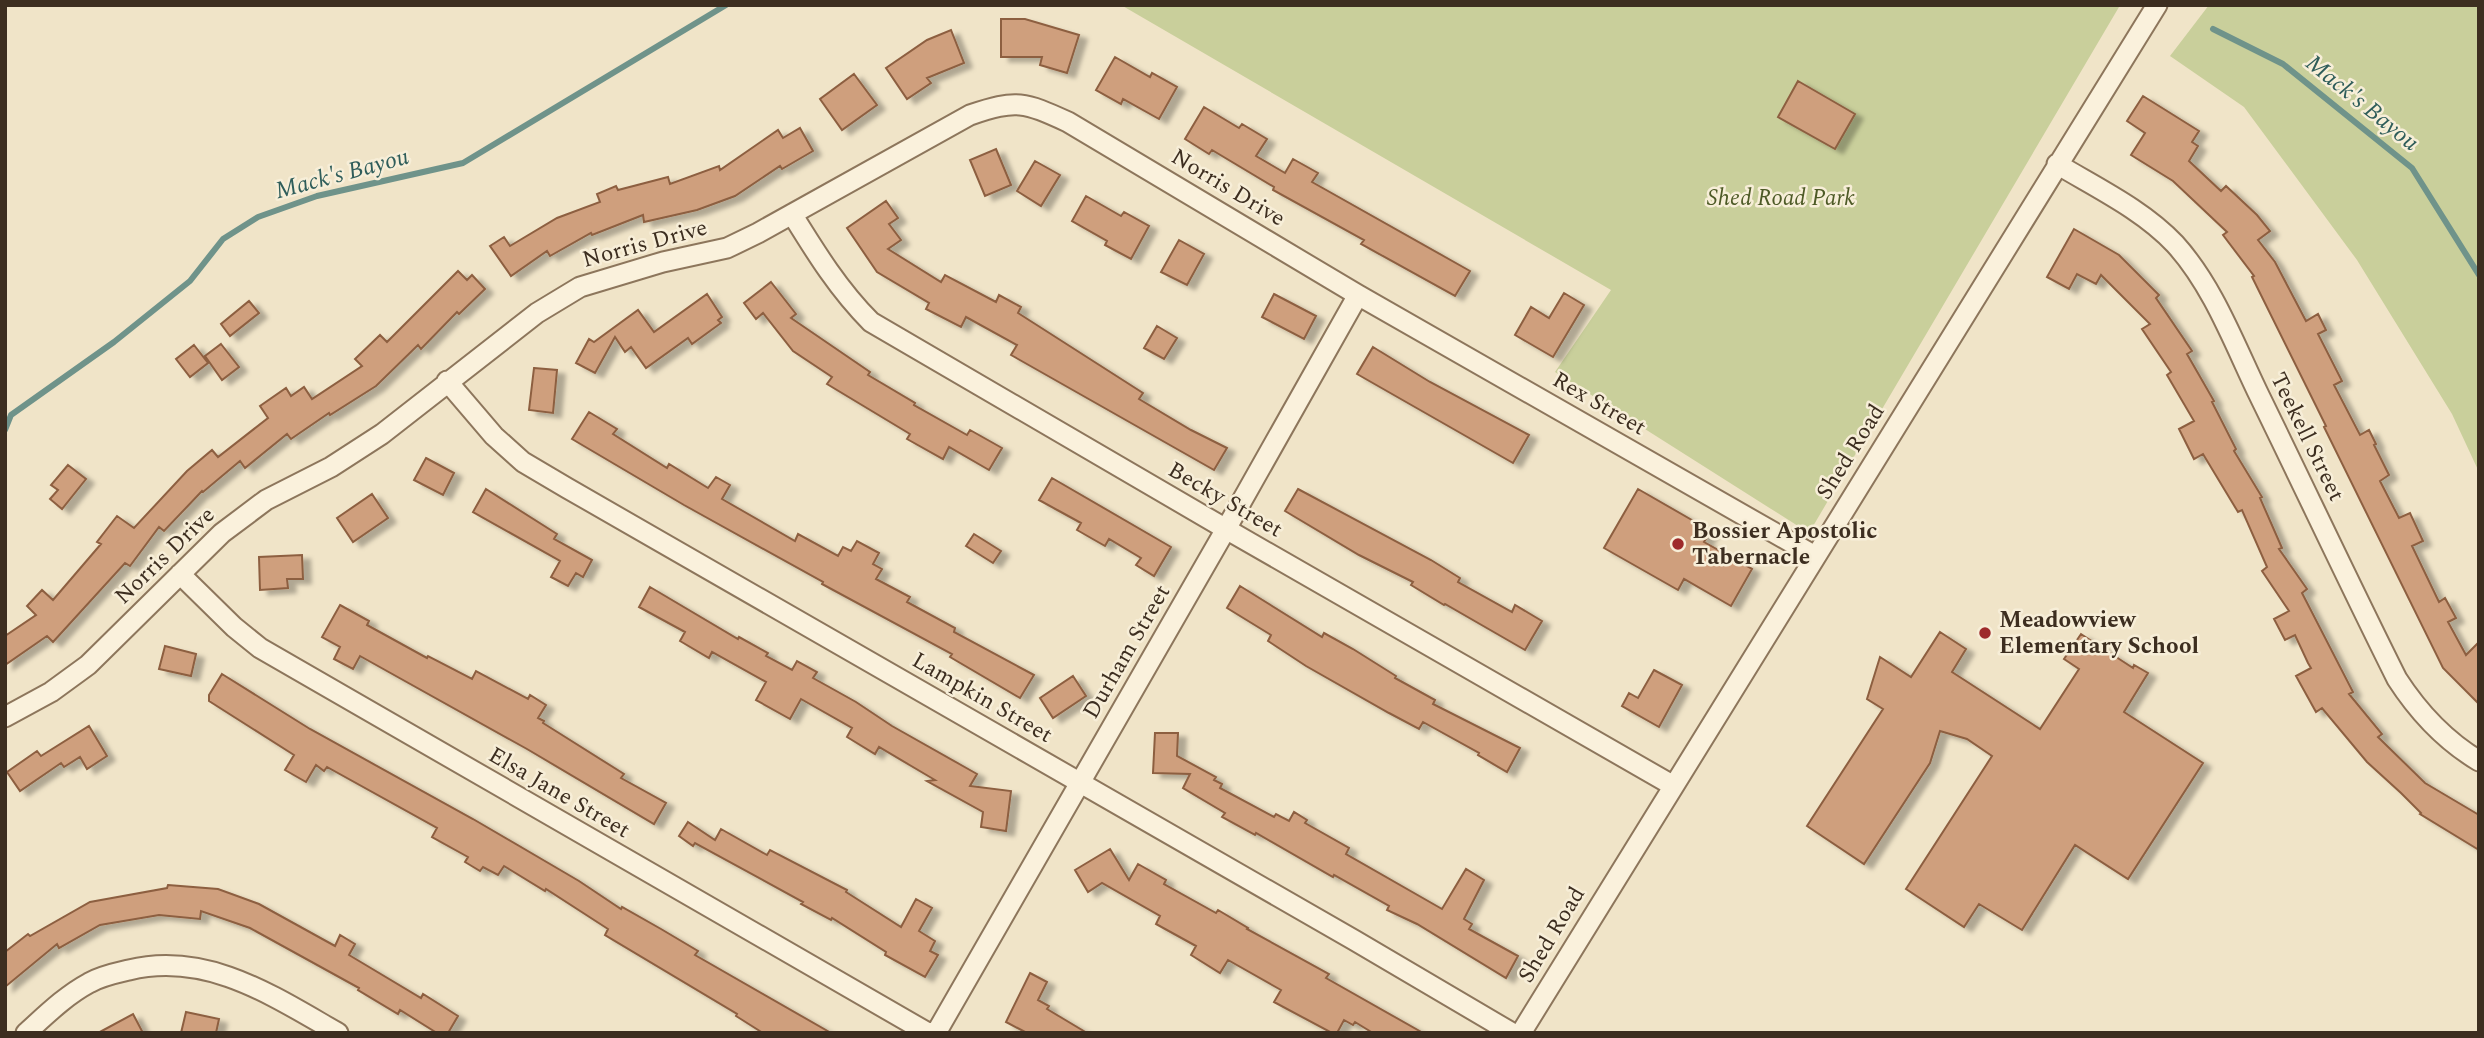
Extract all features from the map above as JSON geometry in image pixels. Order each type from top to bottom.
[{"type":"street","name":"Shed Road","points":[[1521,1033],[2157,5]]},
{"type":"street","name":"Norris Drive","points":[[5,717],[51,692],[88,665],[222,533],[266,500],[331,467],[382,434],[537,313],[580,287],[663,262],[727,248],[970,115],[997,106],[1031,105],[1068,121],[1358,295]]},
{"type":"street","name":"Teekell Street","points":[[2057,164],[2143,216],[2186,257],[2202,280],[2232,338],[2397,679],[2428,721],[2449,741],[2479,761]]},
{"type":"street","name":"Becky Street","points":[[792,214],[828,273],[850,301],[872,322],[1672,785]]},
{"type":"street","name":"Rex Street","points":[[1358,295],[1815,556]]},
{"type":"street","name":"Durham Street","points":[[936,1033],[1358,295]]},
{"type":"street","name":"Lampkin Street","points":[[447,382],[494,436],[523,462],[1512,1033]]},
{"type":"street","name":"Elsa Jane Street","points":[[180,574],[260,649],[928,1033]]},
{"type":"street","points":[[26,1033],[68,995],[92,981],[146,966],[190,967],[227,975],[258,988],[338,1033]]},
{"type":"green space","name":"Shed Road Park","points":[[1121,5],[2119,7],[1809,533],[1555,372],[1611,290]]},
{"type":"green space","points":[[2209,5],[2479,5],[2479,472],[2452,414],[2357,260],[2244,107],[2170,56]]},
{"type":"building","points":[[1001,19],[1025,19],[1079,35],[1067,73],[1040,65],[1042,57],[1001,57]]},
{"type":"building","points":[[951,30],[964,63],[927,78],[931,83],[907,99],[886,68],[927,40]]},
{"type":"building","points":[[1115,57],[1150,77],[1152,73],[1177,87],[1159,119],[1123,99],[1121,104],[1096,90]]},
{"type":"building","points":[[854,74],[877,105],[842,130],[820,99]]},
{"type":"building","points":[[1798,81],[1855,114],[1835,149],[1778,117]]},
{"type":"building","points":[[2143,96],[2199,131],[2192,142],[2198,146],[2189,161],[2221,191],[2226,186],[2257,215],[2270,231],[2258,240],[2275,262],[2306,321],[2318,314],[2326,330],[2318,334],[2342,381],[2334,385],[2360,435],[2369,430],[2376,444],[2374,445],[2389,475],[2380,481],[2399,518],[2410,513],[2423,541],[2412,546],[2439,602],[2445,598],[2456,618],[2448,622],[2466,655],[2479,642],[2479,704],[2443,668],[2324,427],[2326,426],[2252,277],[2254,276],[2223,235],[2227,232],[2173,181],[2131,155],[2145,133],[2127,121]]},
{"type":"building","points":[[1204,107],[1239,128],[1242,124],[1267,139],[1256,156],[1285,173],[1293,159],[1318,173],[1312,182],[1470,271],[1455,296],[1361,244],[1364,240],[1273,190],[1274,187],[1212,150],[1209,154],[1185,139]]},
{"type":"building","points":[[800,128],[813,151],[782,169],[780,166],[735,196],[697,210],[644,222],[643,215],[592,235],[591,233],[550,256],[547,251],[511,276],[490,246],[504,237],[510,246],[557,218],[600,202],[597,194],[616,186],[618,190],[668,177],[670,184],[719,166],[720,170],[778,130],[783,138]]},
{"type":"building","points":[[996,149],[1011,185],[985,196],[970,160]]},
{"type":"building","points":[[1035,161],[1060,175],[1041,206],[1017,191]]},
{"type":"building","points":[[1086,196],[1121,216],[1124,212],[1149,226],[1131,259],[1105,245],[1107,241],[1072,221]]},
{"type":"building","points":[[886,201],[898,218],[889,224],[901,240],[888,249],[941,282],[945,275],[996,302],[999,295],[1021,307],[1018,313],[1143,393],[1139,399],[1227,448],[1214,470],[1011,355],[1017,345],[966,317],[961,327],[926,309],[929,303],[877,272],[847,228]]},
{"type":"building","points":[[2074,229],[2119,255],[2159,295],[2156,298],[2192,351],[2187,354],[2214,401],[2212,402],[2236,449],[2234,451],[2262,497],[2260,498],[2282,548],[2279,549],[2307,589],[2302,593],[2353,692],[2349,694],[2382,734],[2378,737],[2425,783],[2479,815],[2479,850],[2420,814],[2367,762],[2322,708],[2316,712],[2296,676],[2311,668],[2295,635],[2285,640],[2274,619],[2289,611],[2262,571],[2267,567],[2242,510],[2238,512],[2203,454],[2194,459],[2179,429],[2194,421],[2167,375],[2171,372],[2142,329],[2150,324],[2101,275],[2096,284],[2077,274],[2069,289],[2047,277]]},
{"type":"building","points":[[1179,240],[1204,254],[1187,285],[1161,272]]},
{"type":"building","points":[[458,271],[467,280],[472,275],[485,289],[459,314],[457,312],[421,349],[418,345],[376,386],[291,439],[287,434],[245,468],[240,461],[202,491],[164,531],[159,527],[130,566],[125,563],[53,642],[47,636],[5,665],[5,636],[36,615],[27,606],[42,590],[53,600],[101,544],[97,542],[117,516],[134,528],[187,471],[212,450],[218,457],[268,418],[260,406],[286,388],[291,396],[304,387],[312,399],[362,366],[355,359],[380,335],[387,342]]},
{"type":"building","points":[[771,282],[796,314],[791,318],[870,372],[868,375],[967,435],[970,430],[1002,448],[989,470],[949,447],[943,459],[907,439],[910,434],[827,384],[832,377],[793,351],[763,313],[756,319],[744,303]]},
{"type":"building","points":[[1564,293],[1584,305],[1553,357],[1515,335],[1531,307],[1549,318]]},
{"type":"building","points":[[707,294],[722,317],[718,320],[721,323],[692,344],[688,338],[646,368],[631,347],[625,352],[615,337],[595,373],[576,363],[589,339],[594,342],[638,310],[654,332]]},
{"type":"building","points":[[1274,294],[1316,316],[1304,339],[1262,317]]},
{"type":"building","points":[[249,301],[259,313],[230,336],[221,324]]},
{"type":"building","points":[[1157,326],[1177,338],[1164,359],[1144,348]]},
{"type":"building","points":[[221,344],[239,367],[222,380],[205,356]]},
{"type":"building","points":[[194,345],[208,363],[190,377],[176,359]]},
{"type":"building","points":[[1373,347],[1430,382],[1529,435],[1513,463],[1357,374]]},
{"type":"building","points":[[534,368],[557,370],[553,413],[529,410]]},
{"type":"building","points":[[589,412],[617,429],[613,434],[667,468],[669,464],[708,488],[716,477],[730,485],[722,499],[795,541],[798,534],[838,556],[843,547],[851,551],[857,541],[879,553],[873,564],[882,569],[876,579],[910,597],[907,602],[955,628],[954,632],[1034,675],[1020,698],[950,657],[952,654],[822,584],[823,582],[572,439]]},
{"type":"building","points":[[426,458],[454,473],[443,495],[414,480]]},
{"type":"building","points":[[68,465],[86,479],[62,509],[50,499],[58,490],[51,485]]},
{"type":"building","points":[[1052,478],[1171,547],[1154,576],[1136,565],[1141,558],[1109,539],[1105,546],[1077,530],[1081,523],[1039,500]]},
{"type":"building","points":[[486,489],[557,534],[554,539],[592,560],[583,577],[576,573],[568,586],[551,577],[560,561],[473,512]]},
{"type":"building","points":[[1298,489],[1431,560],[1460,578],[1458,582],[1512,612],[1515,605],[1542,621],[1525,650],[1411,585],[1413,582],[1359,555],[1285,511]]},
{"type":"building","points":[[1638,489],[1711,531],[1704,542],[1752,569],[1731,606],[1684,579],[1678,590],[1604,548]]},
{"type":"building","points":[[372,494],[388,518],[353,542],[337,518]]},
{"type":"building","points":[[974,534],[1001,551],[993,563],[966,546]]},
{"type":"building","points":[[302,555],[303,579],[287,579],[288,588],[260,590],[259,557]]},
{"type":"building","points":[[1240,586],[1322,637],[1324,633],[1353,649],[1396,676],[1395,678],[1435,700],[1433,704],[1520,748],[1507,772],[1423,722],[1419,729],[1389,713],[1268,641],[1271,635],[1227,608]]},
{"type":"building","points":[[650,587],[738,639],[739,637],[768,653],[766,656],[792,670],[797,661],[817,672],[813,678],[977,774],[970,786],[1011,791],[1006,831],[981,827],[983,812],[927,781],[935,780],[879,747],[875,754],[847,737],[852,728],[801,699],[790,719],[756,700],[766,682],[712,652],[709,658],[680,641],[685,632],[639,607]]},
{"type":"building","points":[[340,605],[369,621],[367,625],[427,658],[428,656],[472,679],[476,671],[528,699],[530,695],[546,705],[538,718],[544,721],[543,723],[624,774],[621,778],[666,803],[654,824],[527,749],[360,656],[353,669],[334,659],[340,647],[322,637]]},
{"type":"building","points":[[1940,632],[1966,649],[1952,672],[2040,729],[2079,669],[2064,659],[2081,634],[2133,668],[2134,665],[2148,673],[2124,712],[2203,763],[2128,879],[2075,845],[2022,930],[1979,904],[1964,927],[1906,889],[1992,756],[1967,739],[1940,731],[1930,763],[1864,864],[1807,826],[1883,709],[1867,699],[1880,657],[1911,677]]},
{"type":"building","points":[[165,646],[196,654],[191,676],[159,669]]},
{"type":"building","points":[[1654,670],[1682,685],[1659,727],[1622,706],[1629,693],[1638,698]]},
{"type":"building","points":[[222,674],[310,729],[473,819],[579,881],[621,909],[622,907],[661,929],[698,951],[695,955],[831,1033],[763,1033],[736,1016],[737,1014],[605,935],[608,929],[546,889],[545,891],[504,866],[498,875],[483,867],[480,871],[465,862],[468,857],[432,837],[437,828],[327,767],[324,771],[316,765],[306,782],[285,770],[294,755],[209,701],[209,695]]},
{"type":"building","points":[[1073,676],[1086,696],[1053,718],[1040,698]]},
{"type":"building","points":[[89,726],[107,756],[87,769],[80,757],[64,767],[61,763],[20,791],[7,772],[37,751],[41,756]]},
{"type":"building","points":[[1155,733],[1178,733],[1177,756],[1216,777],[1214,780],[1222,784],[1220,788],[1274,817],[1276,814],[1289,821],[1294,812],[1307,820],[1305,823],[1349,848],[1346,854],[1442,909],[1466,869],[1484,880],[1464,919],[1472,924],[1469,929],[1518,956],[1506,978],[1417,924],[1387,910],[1389,906],[1222,817],[1225,813],[1183,788],[1190,774],[1153,773]]},
{"type":"building","points":[[688,822],[715,840],[721,829],[767,855],[770,850],[847,890],[846,892],[901,927],[916,899],[932,908],[919,931],[935,941],[930,951],[938,955],[925,977],[885,955],[886,952],[832,918],[831,920],[801,904],[803,902],[695,843],[693,846],[679,836]]},
{"type":"building","points":[[1110,849],[1129,880],[1138,864],[1166,880],[1164,884],[1216,913],[1218,910],[1329,974],[1326,978],[1423,1033],[1373,1033],[1355,1022],[1353,1025],[1344,1020],[1337,1033],[1332,1033],[1274,1002],[1281,990],[1228,960],[1220,973],[1191,955],[1196,946],[1156,924],[1160,916],[1102,883],[1088,892],[1075,870]]},
{"type":"building","points":[[168,885],[218,889],[259,904],[335,946],[340,935],[355,944],[349,955],[421,998],[423,994],[458,1016],[448,1033],[437,1033],[400,1010],[398,1014],[358,990],[359,988],[250,928],[201,911],[200,919],[159,915],[100,925],[59,948],[57,944],[5,987],[5,952],[28,934],[30,936],[90,902],[167,888]]},
{"type":"building","points":[[1030,973],[1047,982],[1038,1000],[1049,1006],[1047,1009],[1087,1033],[1027,1033],[1006,1022]]},
{"type":"building","points":[[186,1012],[219,1019],[216,1033],[181,1033]]},
{"type":"building","points":[[133,1014],[143,1033],[98,1033]]},
{"type":"waterway","name":"Mack's Bayou","points":[[5,430],[11,415],[114,342],[190,281],[223,239],[258,217],[317,196],[463,163],[726,5]]},
{"type":"waterway","name":"Mack's Bayou","points":[[2213,29],[2283,64],[2412,168],[2479,275]]},
{"type":"place","name":"Bossier Apostolic Tabernacle","points":[[1678,544]]},
{"type":"place","name":"Meadowview Elementary School","points":[[1985,633]]}]
